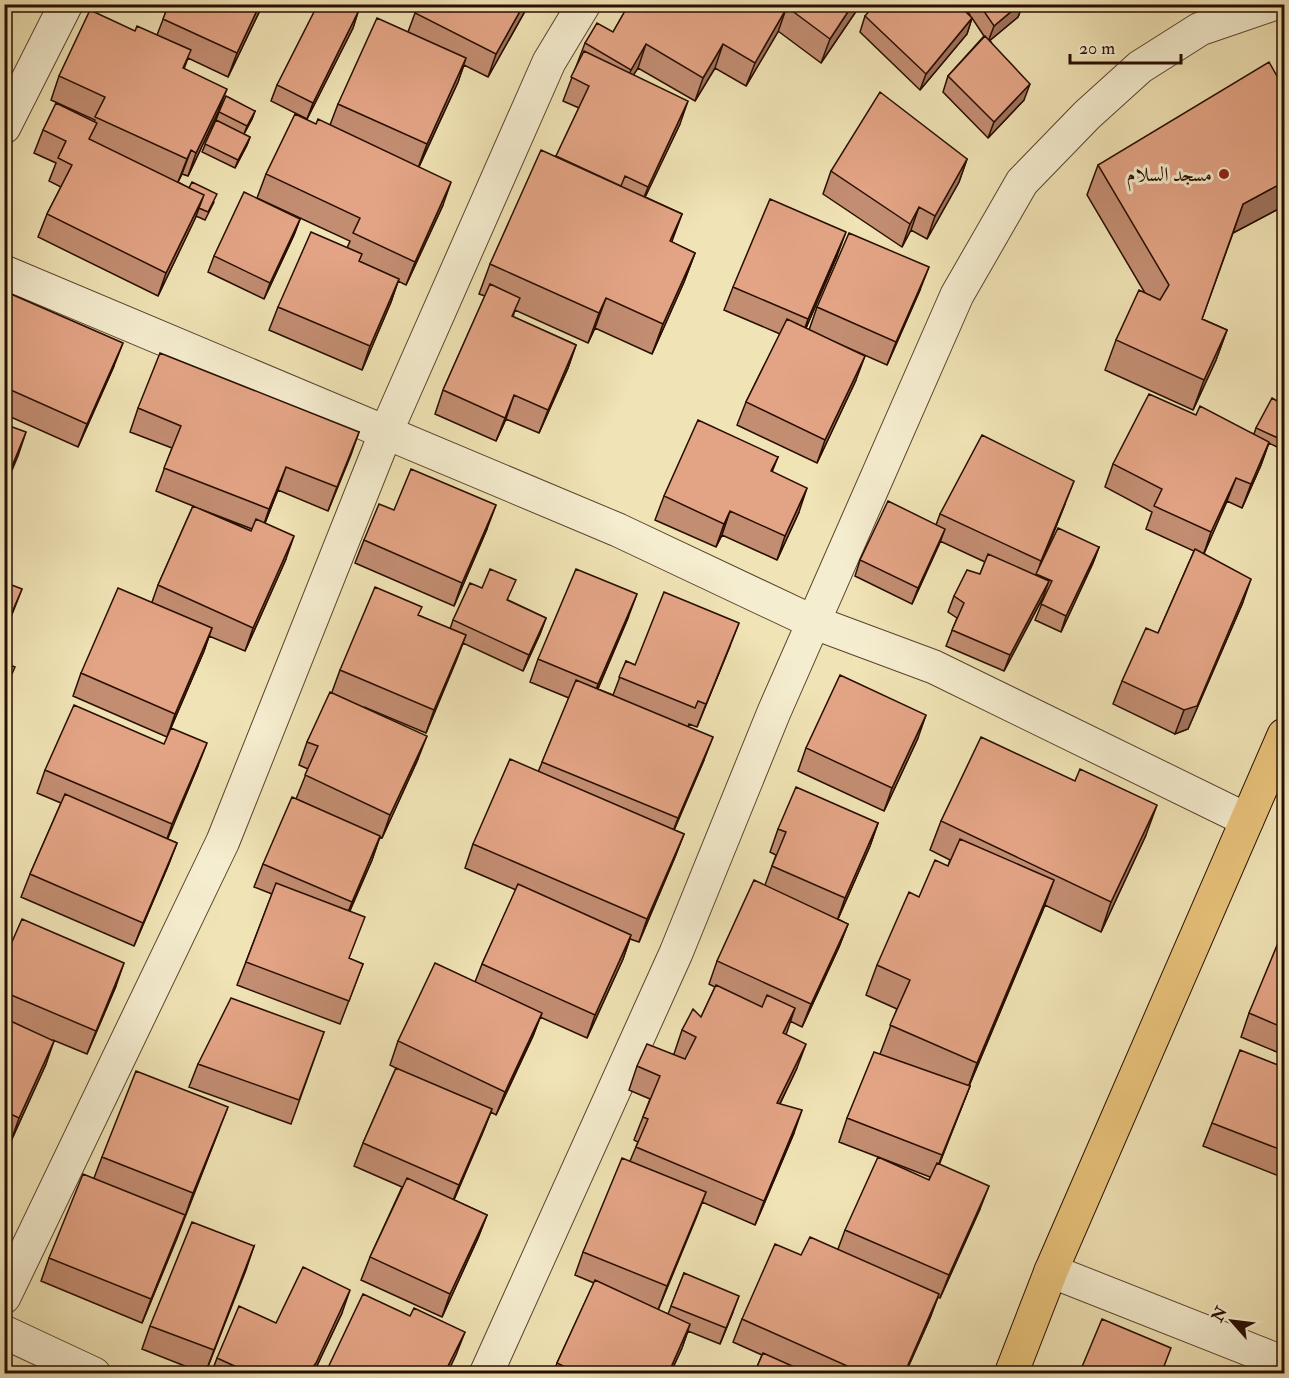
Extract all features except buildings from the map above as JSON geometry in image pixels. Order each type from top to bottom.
[{"type":"main road","points":[[1011,1374],[1051,1271],[1284,735]]},
{"type":"street","points":[[4,127],[66,4]]},
{"type":"street","points":[[4,1297],[223,842],[386,432],[549,62],[584,4]]},
{"type":"street","points":[[486,1374],[676,953],[813,622],[957,295],[1022,182],[1087,115],[1140,67],[1200,29],[1274,4]]},
{"type":"street","points":[[4,272],[618,530],[813,622],[934,667],[1247,820]]},
{"type":"street","points":[[1051,1271],[1284,1363]]},
{"type":"street","points":[[4,1332],[94,1374]]},
{"type":"place","name":"مسجد السلام","points":[[1224,174]]}]
